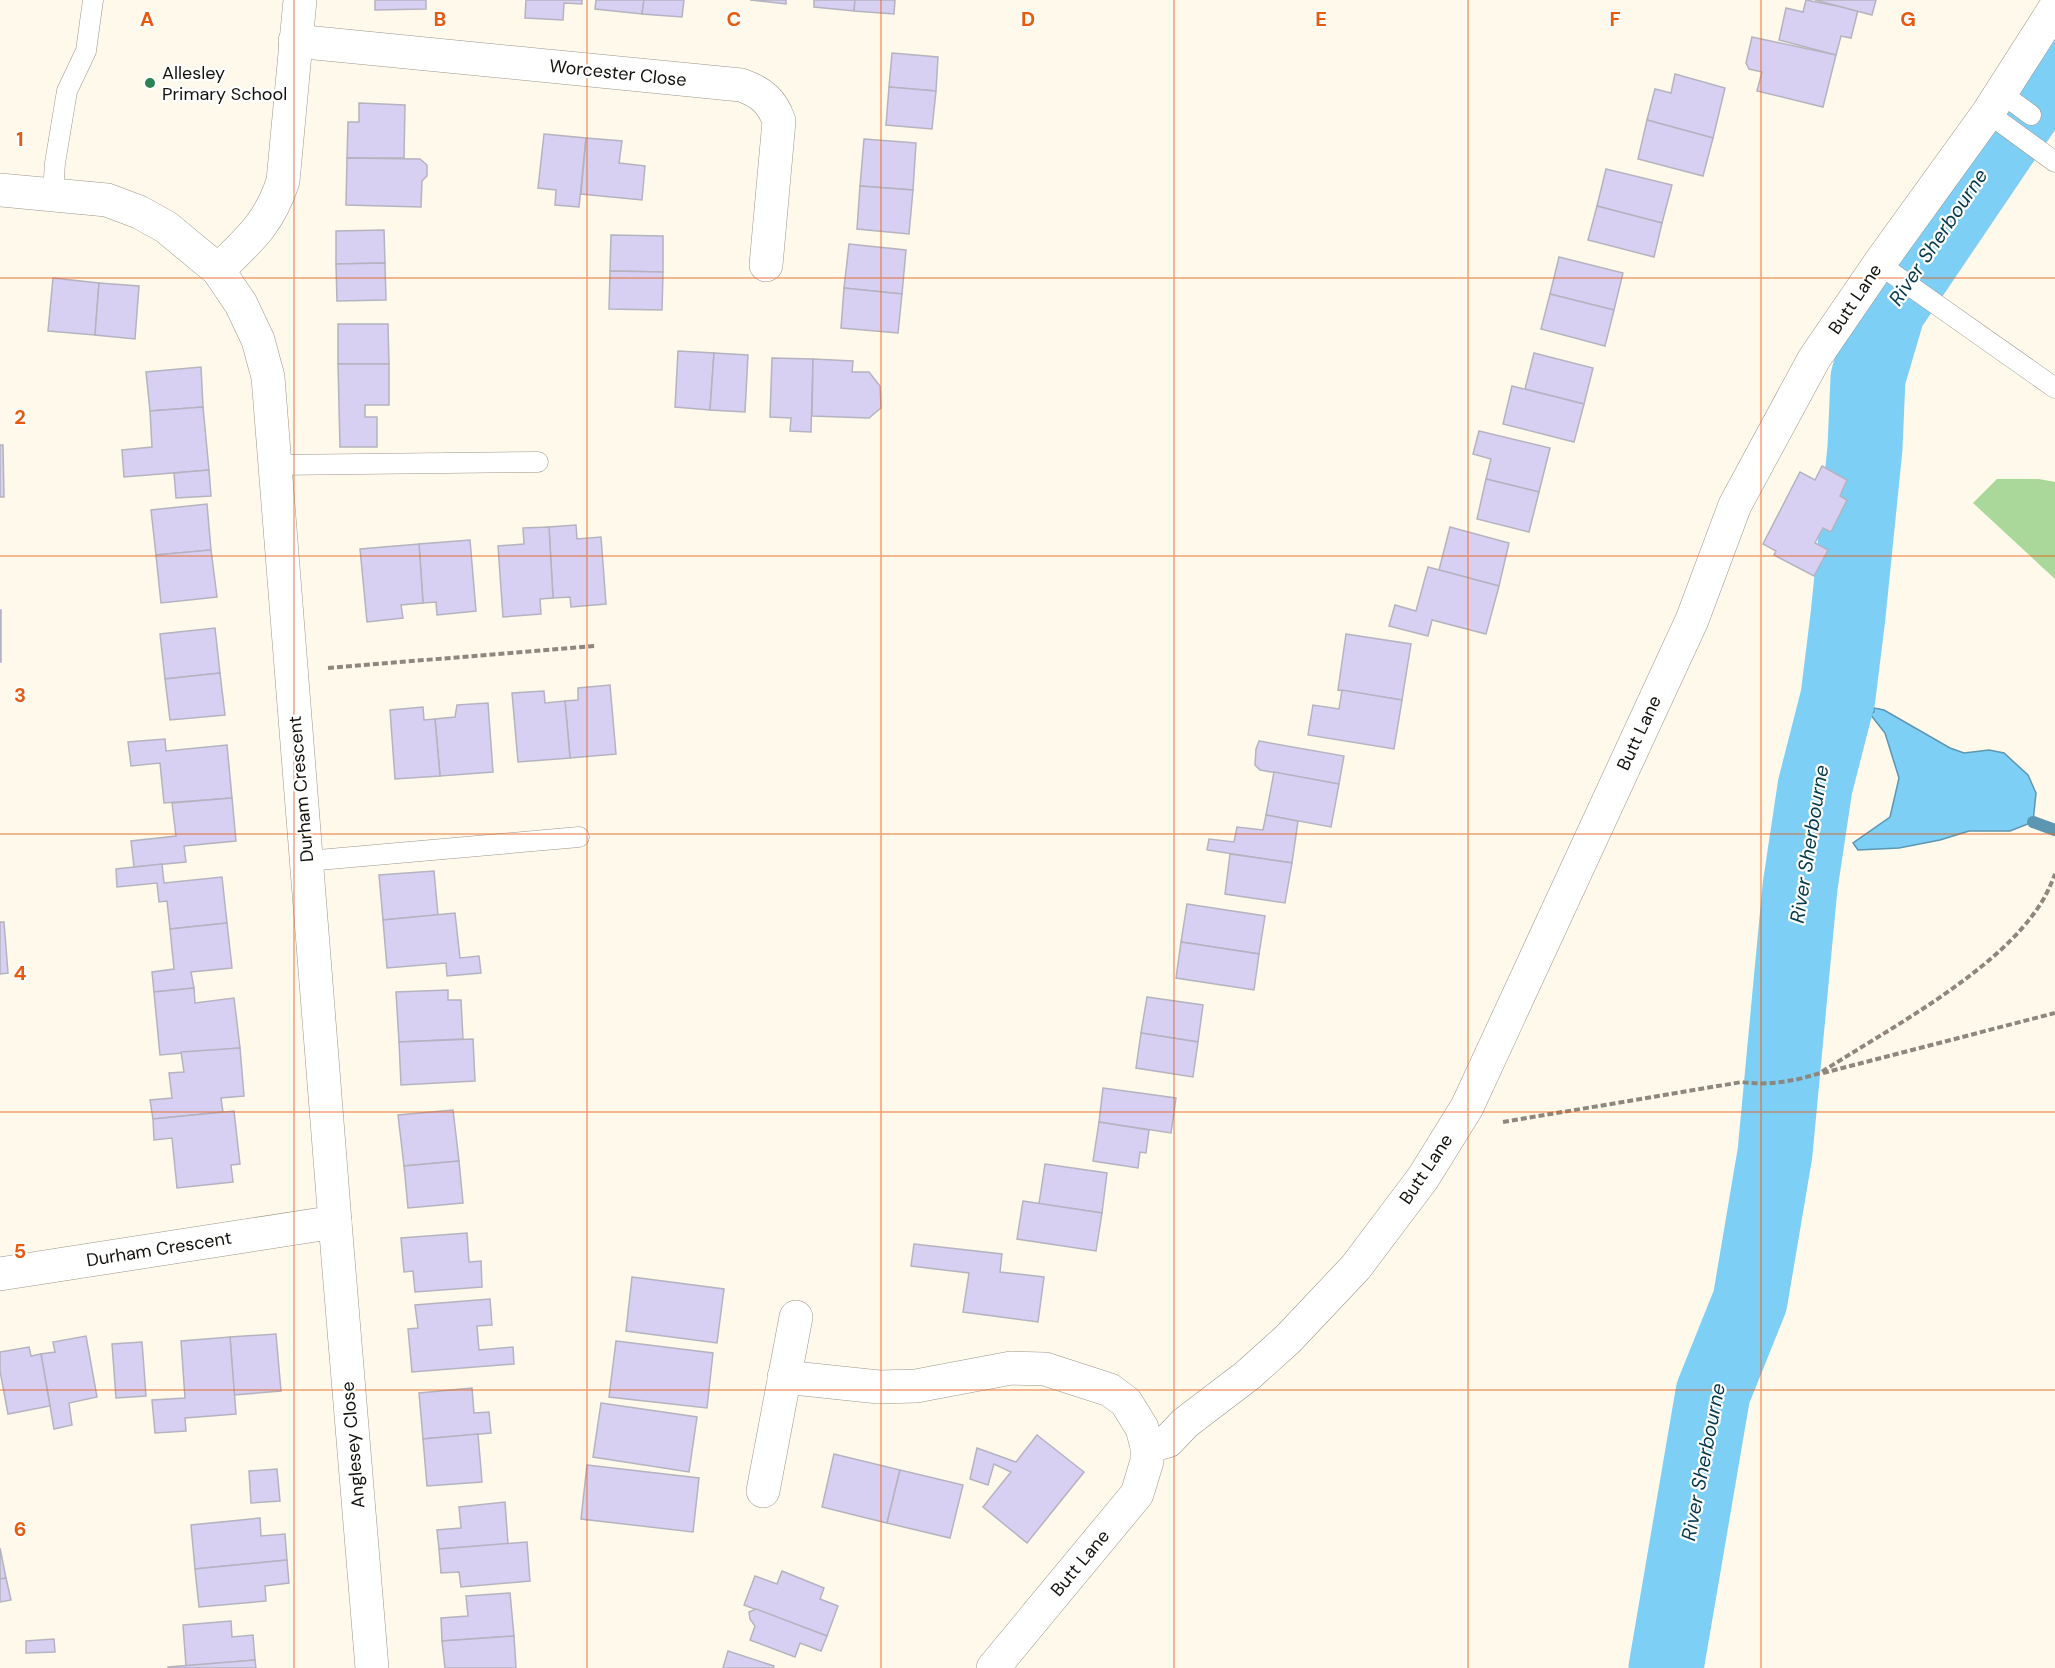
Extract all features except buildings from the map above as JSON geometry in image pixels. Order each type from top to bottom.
[{"type":"street","points":[[218,270],[263,226],[276,203],[283,181],[300,0]]},
{"type":"street","name":"Butt Lane","points":[[993,1668],[1137,1494],[1147,1461],[1147,1447],[1168,1441],[1185,1423],[1248,1375],[1288,1339],[1356,1267],[1423,1178],[1467,1107],[1548,925],[1692,620],[1735,504],[1814,359],[2010,115],[2055,8]]},
{"type":"street","name":"Worcester Close","points":[[296,41],[741,85],[759,92],[774,107],[779,122],[765,265]]},
{"type":"street","name":"Durham Crescent","points":[[0,190],[53,193],[107,200],[140,212],[166,227],[218,270],[241,304],[258,340],[268,377],[335,1222],[0,1274]]},
{"type":"street","name":"Anglesey Close","points":[[335,1222],[372,1668]]},
{"type":"street","points":[[763,1491],[796,1317]]},
{"type":"street","points":[[784,1377],[879,1387],[916,1386],[1011,1368],[1045,1370],[1110,1390],[1126,1402],[1142,1428],[1147,1447]]},
{"type":"lane","points":[[53,193],[55,163],[67,91],[86,51],[93,0]]},
{"type":"lane","points":[[2010,115],[2055,162]]},
{"type":"lane","points":[[1887,270],[2055,388]]},
{"type":"lane","points":[[275,465],[538,462]]},
{"type":"lane","points":[[307,861],[579,837]]},
{"type":"path","points":[[291,671],[595,646]]},
{"type":"path","points":[[1820,1074],[1971,976],[2008,943],[2041,904],[2055,874]]},
{"type":"path","points":[[1467,1107],[1503,1122],[1742,1083],[1754,1084],[1804,1078],[2055,1013]]},
{"type":"green space","points":[[1997,479],[2039,479],[2055,482],[2055,579],[1973,503]]},
{"type":"water","points":[[1874,708],[1884,710],[1950,748],[1964,753],[1989,750],[2004,753],[2028,775],[2036,793],[2033,822],[2010,831],[1969,831],[1940,840],[1899,848],[1858,850],[1853,843],[1890,817],[1899,778],[1885,733],[1870,714],[1874,712]]},
{"type":"waterway","name":"River Sherbourne","points":[[1666,1668],[1713,1393],[1750,1301],[1775,1153],[1800,887],[1815,787],[1838,697],[1848,616],[1865,448],[1868,378],[1888,310],[2055,63]]},
{"type":"waterway","points":[[2033,822],[2055,830]]},
{"type":"place","name":"Allesley Primary School","points":[[150,83]]}]
